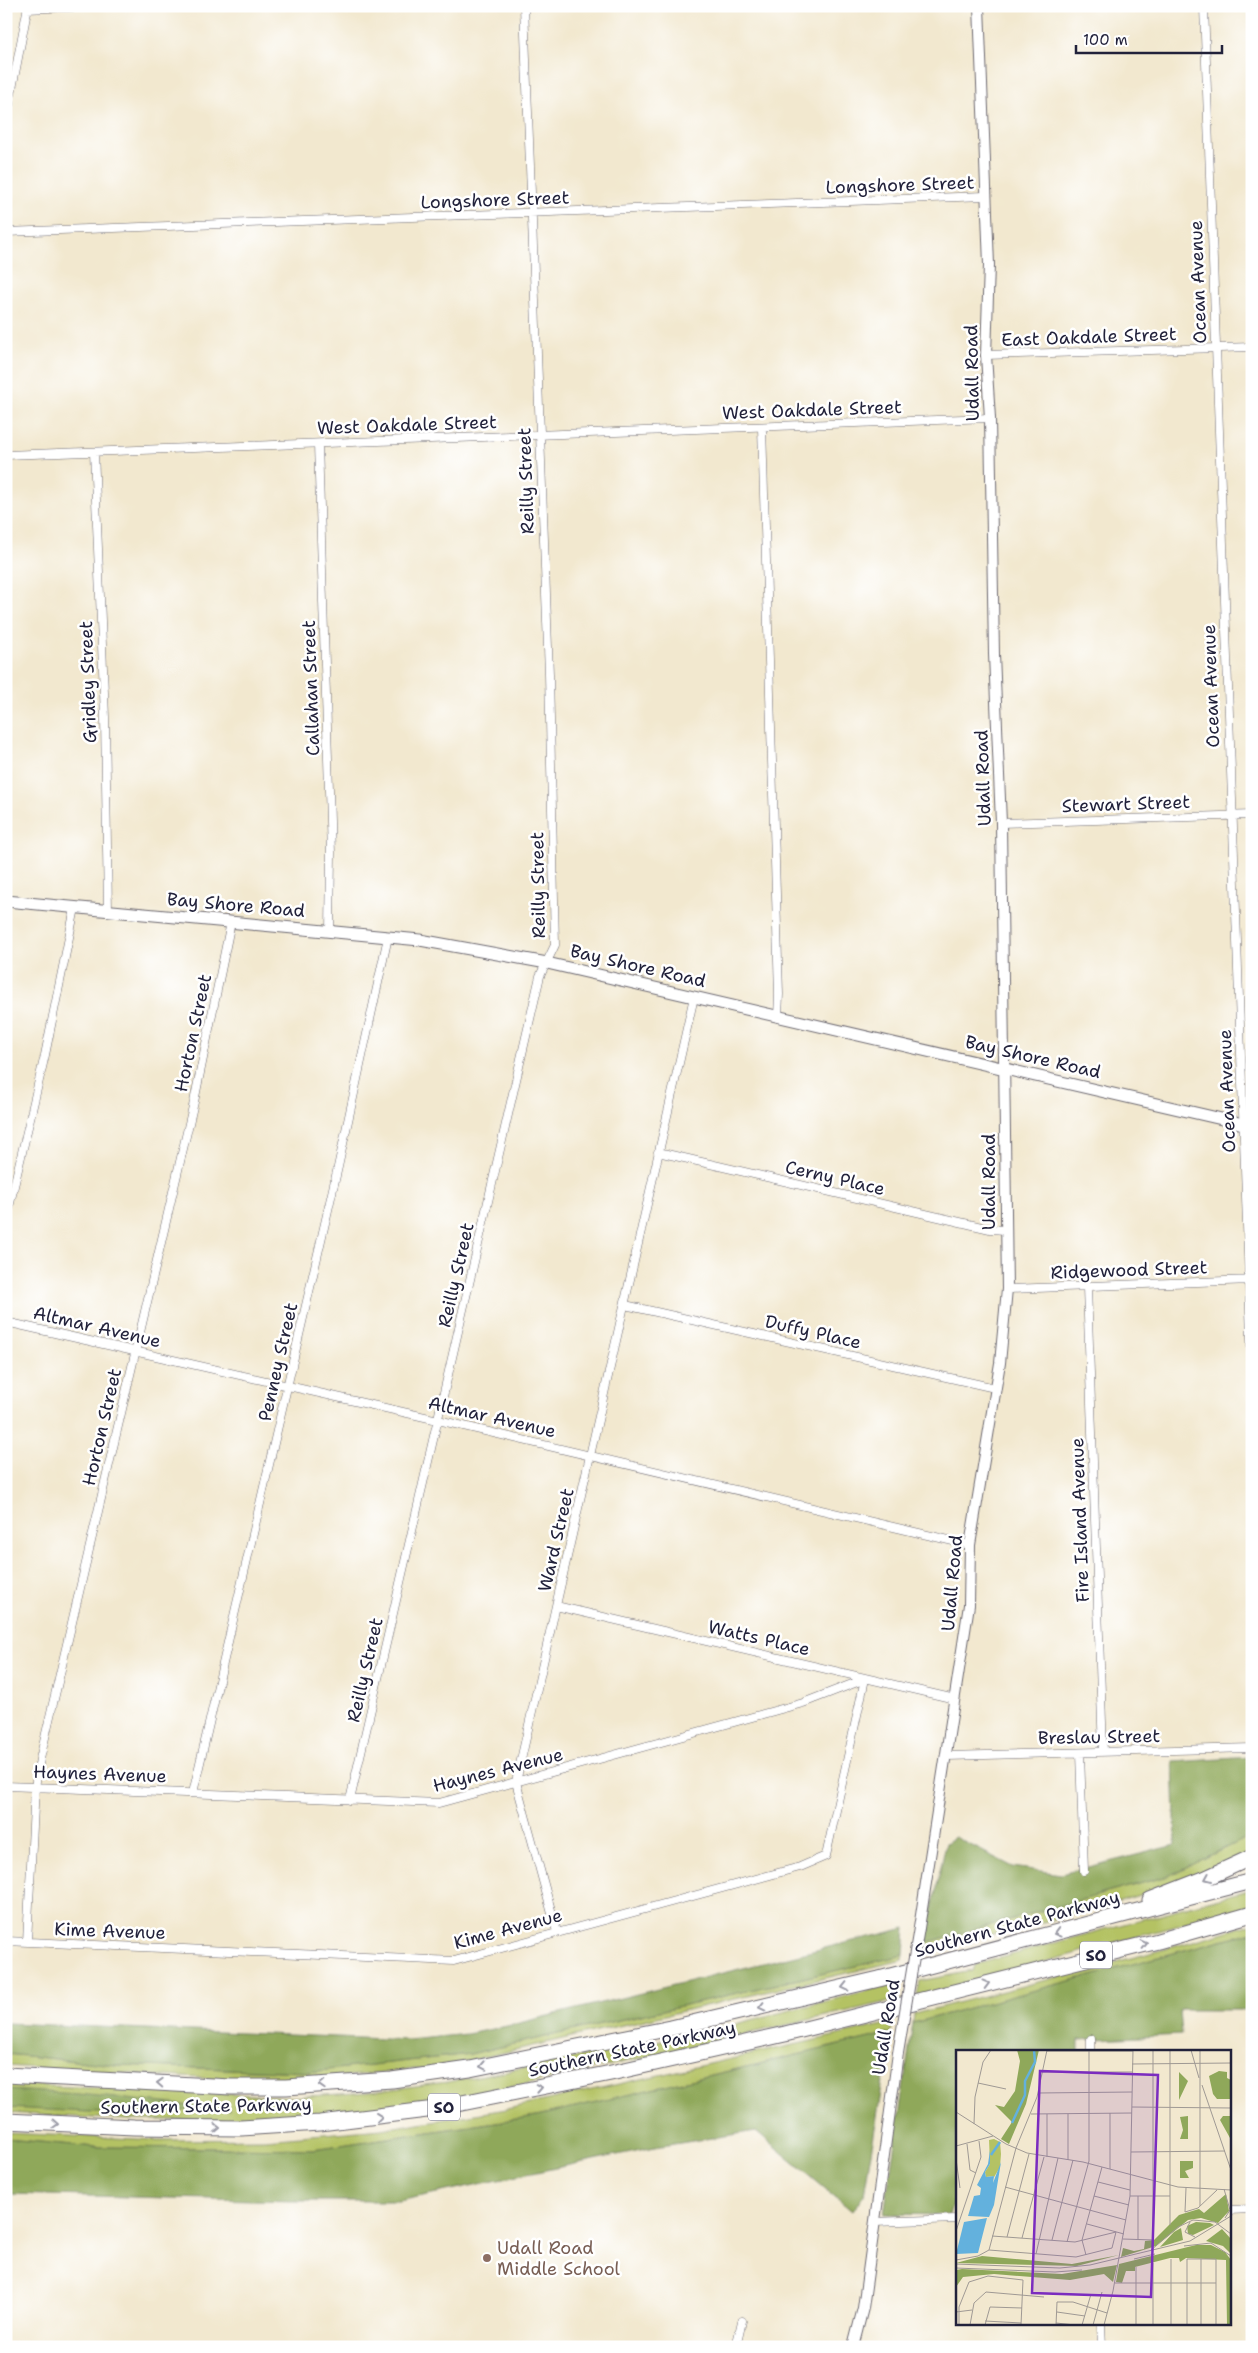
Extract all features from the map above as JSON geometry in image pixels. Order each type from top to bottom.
[{"type":"highway","points":[[1104,1921],[1252,1857]]},
{"type":"highway","name":"Southern State Parkway","points":[[1207,1892],[1252,1875]]},
{"type":"highway","name":"Southern State Parkway","points":[[6,2075],[258,2087],[348,2084],[444,2073],[602,2043],[810,1996],[1252,1881]]},
{"type":"highway","name":"Southern State Parkway","points":[[6,2122],[151,2128],[240,2128],[320,2123],[426,2110],[637,2068],[786,2034],[1158,1941],[1252,1914]]},
{"type":"main road","name":"Bay Shore Road","points":[[6,901],[455,945],[547,963],[1247,1125]]},
{"type":"street","points":[[6,120],[27,7],[90,6]]},
{"type":"street","name":"Reilly Street","points":[[350,1800],[538,982],[555,942],[549,674],[524,6]]},
{"type":"street","name":"Udall Road","points":[[853,2347],[863,2308],[898,2053],[956,1699],[969,1606],[970,1544],[995,1388],[1006,1290],[1001,823],[994,654],[990,418],[986,355],[989,266],[979,6]]},
{"type":"street","name":"Ocean Avenue","points":[[1204,6],[1231,816],[1247,1125],[1252,1366]]},
{"type":"street","name":"Longshore Street","points":[[6,232],[985,196]]},
{"type":"street","name":"East Oakdale Street","points":[[986,355],[1252,347]]},
{"type":"street","name":"West Oakdale Street","points":[[6,455],[990,418]]},
{"type":"street","points":[[762,427],[779,984],[778,1017]]},
{"type":"street","name":"Callahan Street","points":[[318,444],[331,852],[330,932]]},
{"type":"street","name":"Gridley Street","points":[[94,452],[105,717],[108,911]]},
{"type":"street","name":"Stewart Street","points":[[1001,823],[1252,815]]},
{"type":"street","points":[[6,1220],[45,1055],[74,908]]},
{"type":"street","name":"Horton Street","points":[[27,1942],[35,1787],[194,1102],[231,922]]},
{"type":"street","name":"Penney Street","points":[[193,1793],[288,1386],[388,937]]},
{"type":"street","name":"Ward Street","points":[[557,1932],[516,1782],[694,997]]},
{"type":"street","name":"Cerny Place","points":[[658,1152],[990,1229],[1005,1230]]},
{"type":"street","name":"Ridgewood Street","points":[[1006,1290],[1250,1280]]},
{"type":"street","name":"Fire Island Avenue","points":[[1087,1287],[1103,1752]]},
{"type":"street","name":"Duffy Place","points":[[625,1305],[995,1388]]},
{"type":"street","name":"Altmar Avenue","points":[[6,1322],[970,1544]]},
{"type":"street","name":"Watts Place","points":[[556,1606],[956,1699]]},
{"type":"street","name":"Haynes Avenue","points":[[6,1786],[439,1803],[803,1703],[865,1679]]},
{"type":"street","name":"Kime Avenue","points":[[6,1941],[454,1961],[800,1867],[826,1856],[865,1679]]},
{"type":"street","name":"Breslau Street","points":[[947,1756],[1252,1748]]},
{"type":"street","points":[[1080,1753],[1084,1871]]},
{"type":"street","points":[[1091,2040],[1091,2050]]},
{"type":"street","points":[[1230,2210],[1252,2209]]},
{"type":"street","points":[[874,2222],[956,2219]]},
{"type":"street","points":[[736,2347],[742,2321]]},
{"type":"street","points":[[1101,2326],[1102,2347]]},
{"type":"green space","points":[[1252,1757],[1252,1835],[1168,1876],[925,1943],[946,1843],[955,1837],[1013,1867],[1061,1874],[1176,1845],[1173,1762]]},
{"type":"green space","points":[[1252,1835],[1252,1856],[1172,1885],[1008,1931],[925,1948],[925,1943],[1168,1876]]},
{"type":"green space","points":[[1252,1889],[1252,1905],[917,1997],[920,1981],[972,1971],[974,1965]]},
{"type":"green space","points":[[1252,1924],[1252,1932],[913,2023],[914,2014],[1162,1950]]},
{"type":"green space","points":[[906,1928],[904,1955],[470,2054],[309,2072],[117,2065],[6,2054],[6,2023],[408,2040],[467,2034],[507,2026]]},
{"type":"green space","points":[[1252,1932],[1252,2010],[1179,2010],[1181,2035],[1079,2040],[1079,2050],[956,2050],[956,2192],[949,2215],[884,2214],[913,2023]]},
{"type":"green space","points":[[904,1955],[903,1960],[459,2063],[385,2073],[309,2079],[230,2080],[6,2066],[6,2054],[117,2065],[309,2072],[470,2054]]},
{"type":"green space","points":[[899,1983],[896,2000],[554,2078],[451,2099],[372,2110],[228,2120],[129,2120],[6,2113],[6,2084],[294,2097],[370,2092],[447,2082],[715,2029]]},
{"type":"green space","points":[[892,2023],[891,2033],[537,2116],[314,2149],[95,2147],[6,2139],[6,2133],[159,2140],[265,2139],[382,2129],[507,2109]]},
{"type":"green space","points":[[891,2033],[864,2194],[852,2211],[756,2131],[655,2147],[399,2201],[293,2201],[6,2194],[6,2139],[95,2147],[314,2149],[537,2116]]},
{"type":"green space","points":[[6,2090],[78,2094],[230,2110],[90,2112],[6,2108]]},
{"type":"place","name":"Udall Road Middle School","points":[[487,2258]]}]
